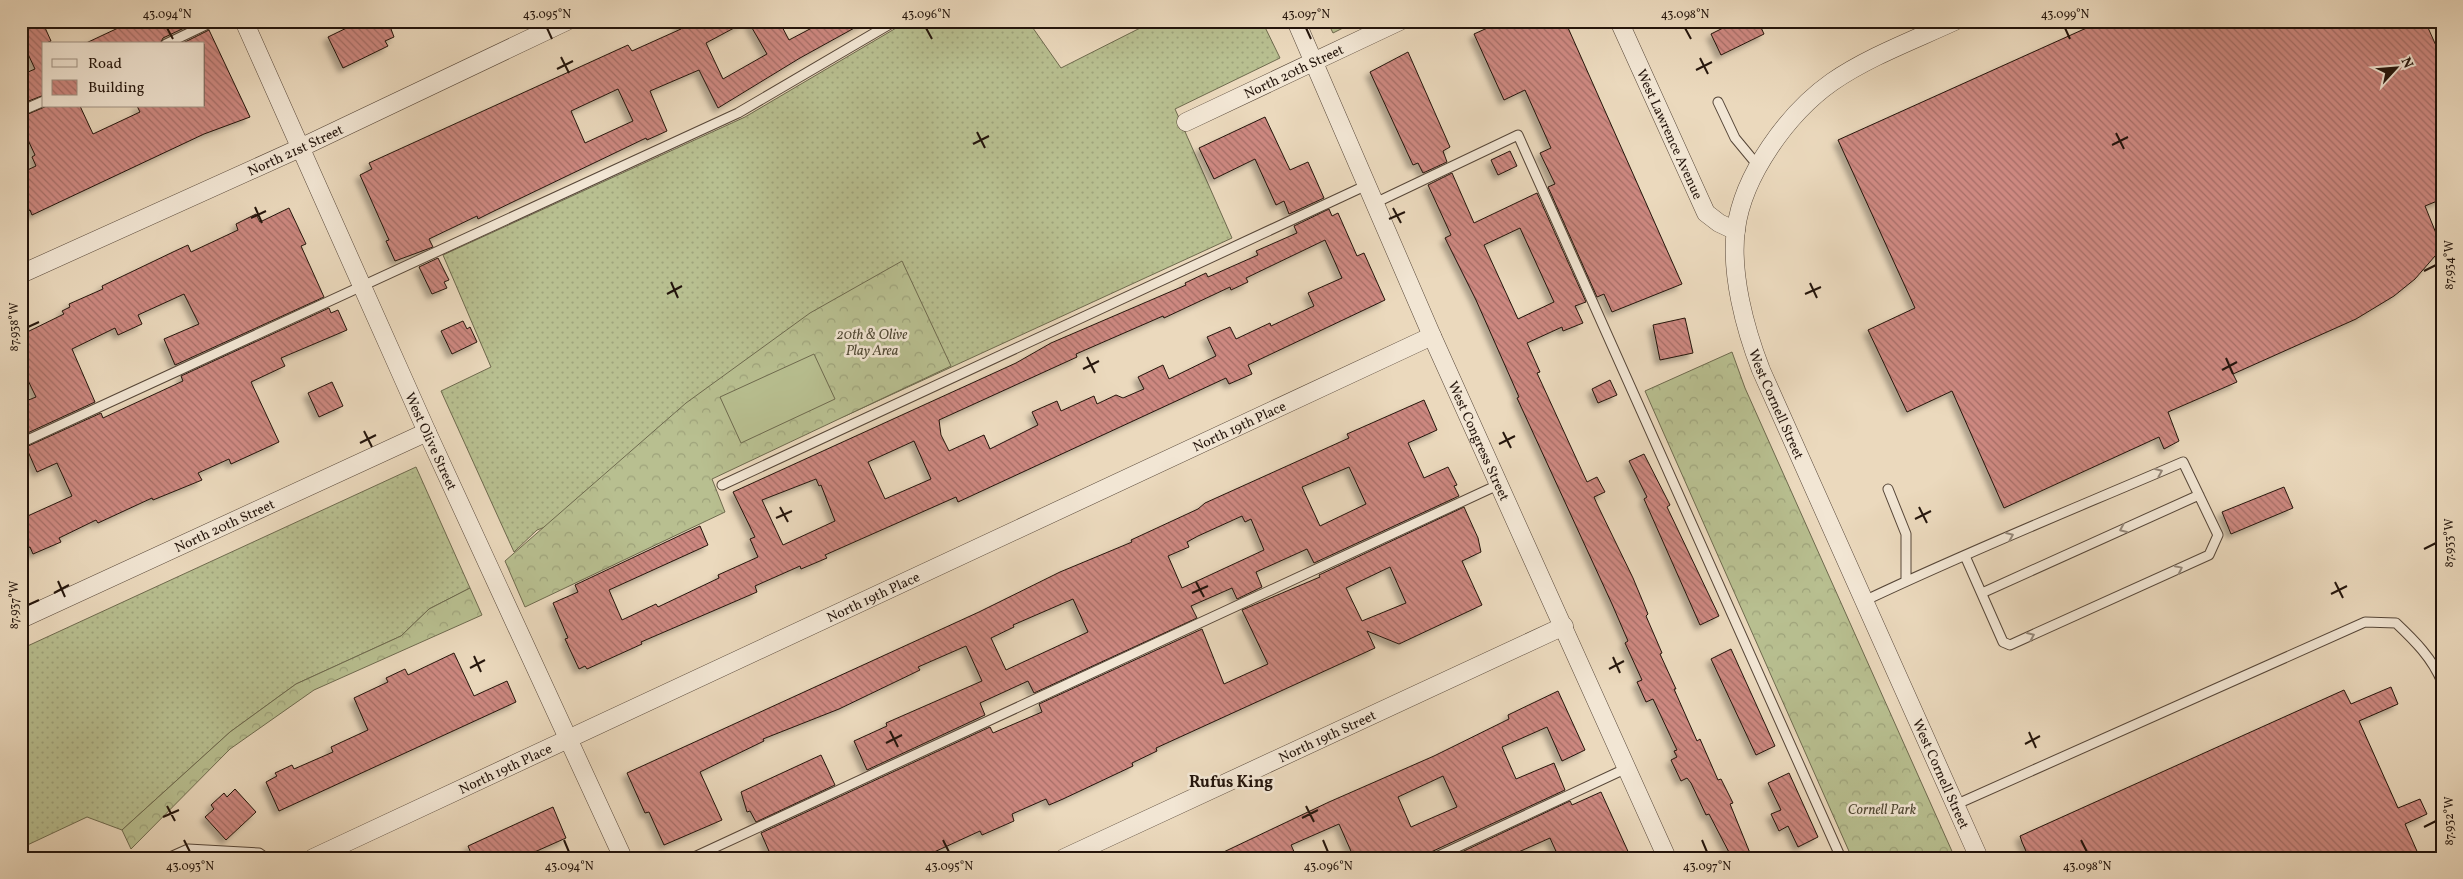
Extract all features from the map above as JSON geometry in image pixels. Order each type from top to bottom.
[{"type":"street","name":"West Olive Street","points":[[244,21],[426,432],[623,858]]},
{"type":"street","name":"North 21st Street","points":[[21,274],[300,148],[567,21]]},
{"type":"street","name":"West Congress Street","points":[[1296,21],[1432,336],[1667,858]]},
{"type":"street","name":"North 20th Street","points":[[1186,122],[1400,21]]},
{"type":"street","name":"West Lawrence Avenue","points":[[1619,21],[1706,213],[1719,223],[1736,231]]},
{"type":"street","name":"West Cornell Street","points":[[1954,21],[1833,81],[1803,106],[1774,142],[1758,166],[1738,216],[1736,262],[1741,301],[1754,352],[1979,858]]},
{"type":"street","name":"North 19th Place","points":[[313,858],[1432,336]]},
{"type":"street","name":"North 20th Street","points":[[21,619],[426,432]]},
{"type":"street","name":"North 19th Street","points":[[1064,858],[1564,626]]},
{"type":"lane","points":[[170,42],[214,21]]},
{"type":"lane","points":[[21,443],[738,113],[895,21]]},
{"type":"lane","points":[[21,111],[42,102]]},
{"type":"lane","points":[[1718,102],[1735,138],[1758,166]]},
{"type":"lane","points":[[1375,203],[1518,135],[1841,858]]},
{"type":"lane","points":[[722,485],[1367,184]]},
{"type":"lane","points":[[1864,600],[1906,581],[2183,462],[2218,535],[2209,555],[2010,645],[2003,642],[1965,556]]},
{"type":"lane","points":[[692,858],[1500,484]]},
{"type":"lane","points":[[1888,489],[1906,534],[1906,581]]},
{"type":"lane","points":[[1982,593],[2199,495]]},
{"type":"lane","points":[[1955,805],[2364,622],[2396,623],[2420,646],[2437,669],[2442,682]]},
{"type":"lane","points":[[1434,858],[1627,768]]},
{"type":"lane","points":[[170,857],[188,849],[259,853],[266,858]]},
{"type":"green space","points":[[908,21],[1028,21],[1061,68],[1154,21],[1262,21],[1280,58],[1175,109],[1232,238],[845,416],[537,530],[514,552],[441,391],[491,367],[443,255],[745,117]]},
{"type":"green space","points":[[1327,21],[1357,21],[1333,33]]},
{"type":"green space","name":"20th & Olive Play Area","points":[[902,261],[951,366],[712,479],[725,512],[525,607],[505,561],[686,403],[810,313]]},
{"type":"green space","name":"Cornell Park","points":[[1732,352],[1745,388],[1955,858],[1852,858],[1645,391]]},
{"type":"green space","points":[[814,354],[835,399],[741,443],[720,397]]},
{"type":"green space","points":[[416,467],[470,588],[429,609],[401,636],[296,684],[230,732],[122,830],[87,817],[21,848],[21,649]]},
{"type":"green space","points":[[470,588],[482,615],[314,690],[230,749],[131,849],[122,830],[230,732],[296,684],[401,636],[429,609]]},
{"type":"building","points":[[21,21],[42,21],[51,41],[42,42],[42,96],[21,104],[21,75],[35,69],[21,39]]},
{"type":"building","points":[[133,21],[199,21],[163,38],[161,42],[88,42]]},
{"type":"building","points":[[361,21],[388,21],[394,37],[385,41],[388,46],[343,68],[328,37]]},
{"type":"building","points":[[677,21],[747,21],[706,43],[723,79],[767,54],[748,21],[779,21],[789,40],[825,21],[867,21],[800,58],[718,108],[699,70],[650,91],[667,131],[647,140],[646,138],[478,219],[477,216],[429,239],[433,247],[395,261],[386,241],[389,240],[360,175],[372,169],[369,163],[628,45],[632,51],[681,29]],"holes":[[[618,89],[633,121],[585,143],[571,111]]]},
{"type":"building","points":[[1503,21],[1565,21],[1682,284],[1612,312],[1604,294],[1597,297],[1548,187],[1555,184],[1540,153],[1551,148],[1525,90],[1504,100],[1474,34]]},
{"type":"building","points":[[1737,21],[1758,21],[1764,34],[1721,55],[1711,34]]},
{"type":"building","points":[[2102,21],[2425,21],[2442,59],[2442,199],[2425,206],[2442,248],[2415,279],[2394,296],[2356,319],[2233,374],[2237,382],[2168,412],[2179,441],[2164,449],[2159,437],[2004,508],[1952,391],[1907,412],[1868,330],[1915,308],[1838,140]]},
{"type":"building","points":[[209,30],[250,117],[204,134],[32,215],[30,210],[21,214],[21,173],[36,166],[32,157],[35,155],[21,125],[21,117],[42,108],[81,108],[93,134],[140,112],[138,108],[205,108],[205,42],[185,42]]},
{"type":"building","points":[[1408,52],[1450,147],[1443,151],[1447,162],[1423,173],[1418,163],[1413,165],[1370,72]]},
{"type":"building","points":[[1265,117],[1290,170],[1308,162],[1324,198],[1289,214],[1284,201],[1276,205],[1255,159],[1214,179],[1199,148]]},
{"type":"building","points":[[1510,151],[1517,166],[1498,175],[1491,160]]},
{"type":"building","points":[[1452,173],[1474,223],[1537,193],[1586,302],[1575,306],[1583,323],[1563,331],[1562,327],[1527,343],[1540,372],[1537,373],[1587,482],[1597,477],[1605,492],[1594,497],[1633,578],[1648,614],[1646,616],[1662,653],[1660,654],[1697,741],[1700,739],[1718,780],[1721,779],[1733,803],[1730,804],[1752,858],[1732,858],[1709,814],[1706,815],[1691,783],[1687,778],[1681,781],[1671,760],[1677,757],[1674,751],[1677,750],[1653,699],[1646,702],[1637,682],[1642,680],[1625,643],[1628,641],[1517,398],[1519,397],[1476,300],[1445,238],[1451,235],[1428,185]],"holes":[[[1520,228],[1554,302],[1518,319],[1484,245]]]},
{"type":"building","points":[[289,208],[306,244],[301,246],[324,297],[175,365],[164,339],[199,324],[184,294],[138,315],[142,324],[118,335],[115,328],[72,349],[95,402],[21,436],[21,403],[36,397],[21,366],[21,335],[64,314],[62,311],[70,307],[69,304],[103,289],[102,286],[173,252],[188,245],[191,252],[238,230],[236,224],[256,214],[260,222]]},
{"type":"building","points":[[1329,209],[1332,216],[1338,213],[1357,256],[1364,253],[1385,300],[1248,365],[1252,374],[1229,384],[1226,378],[958,502],[956,497],[825,555],[827,558],[801,569],[800,566],[755,586],[757,592],[641,642],[642,644],[587,669],[585,666],[579,669],[565,639],[568,638],[553,603],[578,592],[575,585],[700,526],[708,545],[609,590],[622,620],[656,604],[658,607],[719,578],[718,575],[758,557],[750,539],[755,537],[733,492],[1016,363],[1051,343],[1186,285],[1185,283],[1206,273],[1208,277],[1258,255],[1256,251],[1297,233],[1294,226]],"holes":[[[1325,240],[1342,278],[1308,293],[1314,306],[1271,326],[1270,323],[1236,339],[1230,327],[1207,337],[1216,356],[1169,379],[1163,365],[1138,377],[1144,389],[1123,398],[1116,395],[1097,404],[1094,396],[1061,411],[1057,401],[1032,412],[1038,425],[990,449],[984,435],[949,451],[941,435],[939,420],[1077,357],[1076,354],[1163,316],[1164,318],[1230,287],[1231,290],[1248,282],[1246,278]],[[914,441],[931,479],[885,499],[868,462]],[[816,479],[819,486],[821,485],[835,521],[783,545],[762,500]]]},
{"type":"building","points":[[438,258],[449,280],[444,282],[447,288],[432,294],[419,267]]},
{"type":"building","points":[[329,308],[331,313],[338,310],[347,330],[281,358],[285,366],[251,382],[279,442],[231,464],[229,459],[198,473],[202,480],[153,500],[152,498],[98,523],[96,520],[59,538],[61,542],[33,554],[30,547],[21,551],[21,519],[72,496],[57,463],[37,472],[26,447],[101,413],[103,418],[183,381],[181,376]]},
{"type":"building","points":[[1685,318],[1693,353],[1660,360],[1653,325]]},
{"type":"building","points":[[463,321],[467,329],[470,327],[477,342],[452,354],[441,331]]},
{"type":"building","points":[[1610,380],[1617,395],[1598,403],[1592,389]]},
{"type":"building","points":[[332,382],[343,406],[319,417],[308,393]]},
{"type":"building","points":[[1424,400],[1437,430],[1408,443],[1424,478],[1448,467],[1457,485],[1454,486],[1459,496],[1314,563],[1307,549],[1256,572],[1262,587],[1237,599],[1232,588],[1191,606],[1197,618],[1034,693],[1028,681],[980,703],[985,715],[867,770],[854,741],[887,726],[886,723],[982,681],[966,646],[918,667],[920,670],[839,709],[763,739],[764,741],[700,772],[722,820],[664,845],[649,812],[645,813],[627,773],[979,612],[1060,572],[1132,542],[1131,540],[1198,509],[1205,503],[1349,438],[1347,434]],"holes":[[[1349,467],[1366,504],[1320,526],[1302,487]],[[1242,516],[1245,522],[1251,519],[1264,550],[1182,588],[1168,556],[1189,547],[1187,542]],[[1073,599],[1088,632],[1006,670],[991,638],[1014,627],[1013,625]]]},
{"type":"building","points":[[1644,454],[1670,505],[1667,507],[1719,616],[1700,625],[1644,499],[1647,497],[1629,461]]},
{"type":"building","points":[[2284,487],[2293,508],[2231,534],[2222,512]]},
{"type":"building","points":[[1464,507],[1478,538],[1481,552],[1462,561],[1482,605],[1399,644],[1367,631],[1375,648],[1156,748],[1157,751],[1132,763],[1133,766],[1063,799],[1049,805],[1046,799],[1012,814],[1014,821],[982,835],[980,831],[921,858],[772,858],[761,833],[990,727],[993,733],[1042,712],[1039,704],[1202,629],[1224,684],[1268,664],[1242,610],[1320,577],[1319,575]],"holes":[[[1390,567],[1406,603],[1362,621],[1346,588]]]},
{"type":"building","points":[[1731,649],[1775,746],[1756,755],[1711,659]]},
{"type":"building","points":[[454,653],[474,696],[507,681],[516,702],[279,811],[266,782],[277,776],[275,773],[292,765],[294,769],[333,752],[331,747],[368,730],[354,698],[388,682],[386,678],[405,669],[408,675]]},
{"type":"building","points":[[2391,687],[2398,704],[2359,721],[2398,808],[2420,799],[2427,814],[2405,824],[2420,858],[2029,858],[2020,836],[2344,690],[2351,704]]},
{"type":"building","points":[[1558,691],[1585,750],[1562,761],[1547,727],[1502,747],[1516,779],[1554,763],[1565,790],[1431,852],[1428,858],[1354,858],[1339,824],[1291,845],[1297,858],[1211,858],[1329,802],[1434,756],[1509,719],[1508,715]],"holes":[[[1443,776],[1457,807],[1411,827],[1398,797]]]},
{"type":"building","points":[[821,755],[835,785],[756,822],[750,811],[747,812],[741,792]]},
{"type":"building","points":[[1789,773],[1818,837],[1798,847],[1788,826],[1779,831],[1771,814],[1781,810],[1768,783]]},
{"type":"building","points":[[235,789],[256,812],[226,840],[205,817],[214,809],[211,805],[224,793],[227,797]]},
{"type":"building","points":[[1601,792],[1631,858],[1559,858],[1550,838],[1505,858],[1449,858],[1570,801],[1572,805]]},
{"type":"building","points":[[553,807],[566,838],[521,858],[473,858],[468,846]]},
{"type":"district","name":"Rufus King","points":[[1231,781]]}]
